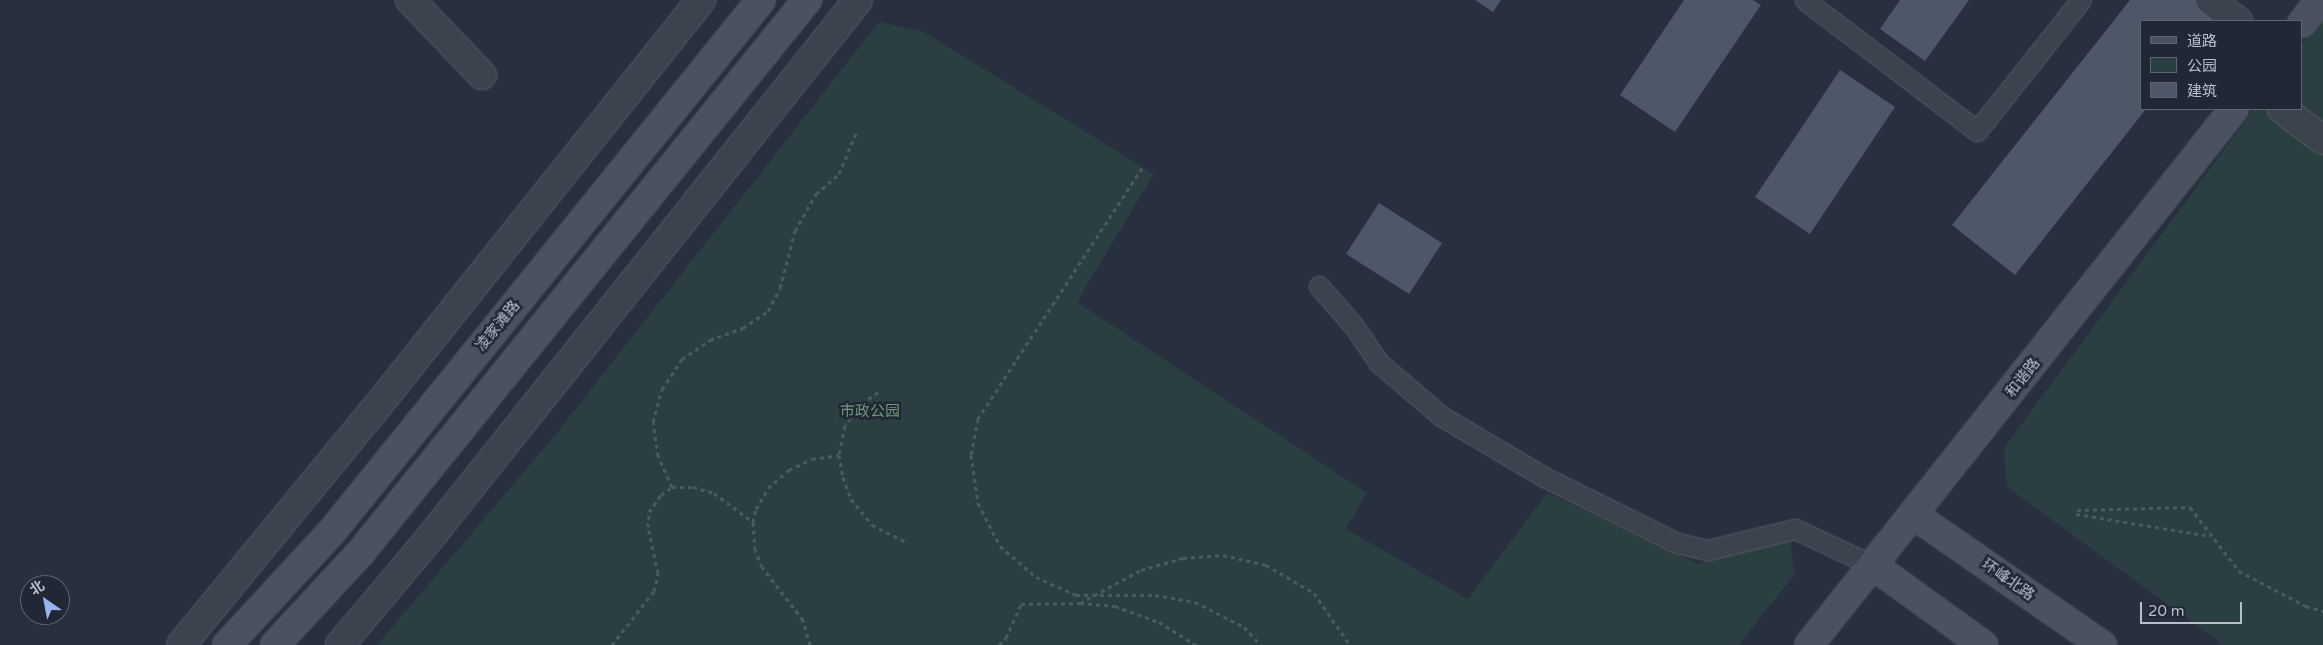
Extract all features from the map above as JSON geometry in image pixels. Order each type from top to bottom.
[{"type":"main road","name":"凌家滩路","points":[[227,645],[334,529],[761,0]]},
{"type":"main road","points":[[275,645],[360,552],[807,0]]},
{"type":"main road","name":"和谐路","points":[[1809,645],[1874,566],[2233,110]]},
{"type":"main road","name":"环峰北路","points":[[1914,515],[2102,645]]},
{"type":"main road","points":[[1874,566],[1983,645]]},
{"type":"street","points":[[410,0],[482,75]]},
{"type":"street","points":[[181,645],[376,408],[701,0]]},
{"type":"street","points":[[340,645],[433,534],[858,0]]},
{"type":"street","points":[[2210,0],[2237,20]]},
{"type":"street","points":[[2283,110],[2323,140]]},
{"type":"lane","points":[[1805,0],[1977,131],[2081,0]]},
{"type":"lane","points":[[1319,286],[1352,325],[1379,363],[1441,416],[1553,481],[1677,543],[1708,550],[1795,529],[1874,566]]},
{"type":"path","points":[[672,486],[658,456],[653,422],[662,389],[682,359],[710,340],[743,328],[768,310],[780,288],[794,231],[816,194],[839,174],[857,131]]},
{"type":"path","points":[[1142,168],[978,419],[971,455],[978,503],[1000,546],[1036,578],[1076,595],[1155,595],[1195,602],[1244,627],[1261,645]]},
{"type":"path","points":[[878,392],[860,405],[845,426],[838,455],[851,499],[872,525],[908,543]]},
{"type":"path","points":[[810,645],[803,620],[762,567],[755,550],[753,522],[756,508],[768,488],[788,470],[812,459],[838,455]]},
{"type":"path","points":[[612,645],[654,591],[658,573],[648,527],[649,512],[661,495],[672,486],[693,487],[714,493],[753,522]]},
{"type":"path","points":[[2212,536],[2077,512],[2190,507],[2248,578],[2323,611]]},
{"type":"path","points":[[1080,603],[1141,570],[1183,558],[1223,555],[1266,565],[1314,593],[1350,645]]},
{"type":"path","points":[[999,645],[1006,638],[1022,604],[1080,603],[1115,606],[1159,622],[1196,645]]},
{"type":"green space","points":[[2323,15],[2323,645],[2223,645],[2007,487],[2004,448],[2253,110],[2303,110],[2303,43]]},
{"type":"green space","name":"市政公园","points":[[879,22],[924,32],[1154,174],[1077,302],[1367,493],[1346,529],[1468,599],[1547,493],[1698,564],[1790,534],[1794,575],[1739,645],[377,645],[556,434]]},
{"type":"building","points":[[1475,0],[1501,0],[1493,12]]},
{"type":"building","points":[[1684,0],[1753,0],[1761,5],[1675,132],[1620,95]]},
{"type":"building","points":[[1900,0],[1969,0],[1925,61],[1880,29]]},
{"type":"building","points":[[2130,0],[2197,0],[2214,20],[2140,20],[2140,110],[2145,110],[2015,275],[1952,225]]},
{"type":"building","points":[[1840,70],[1895,107],[1810,234],[1755,197]]},
{"type":"building","points":[[1379,203],[1442,243],[1409,294],[1346,254]]}]
